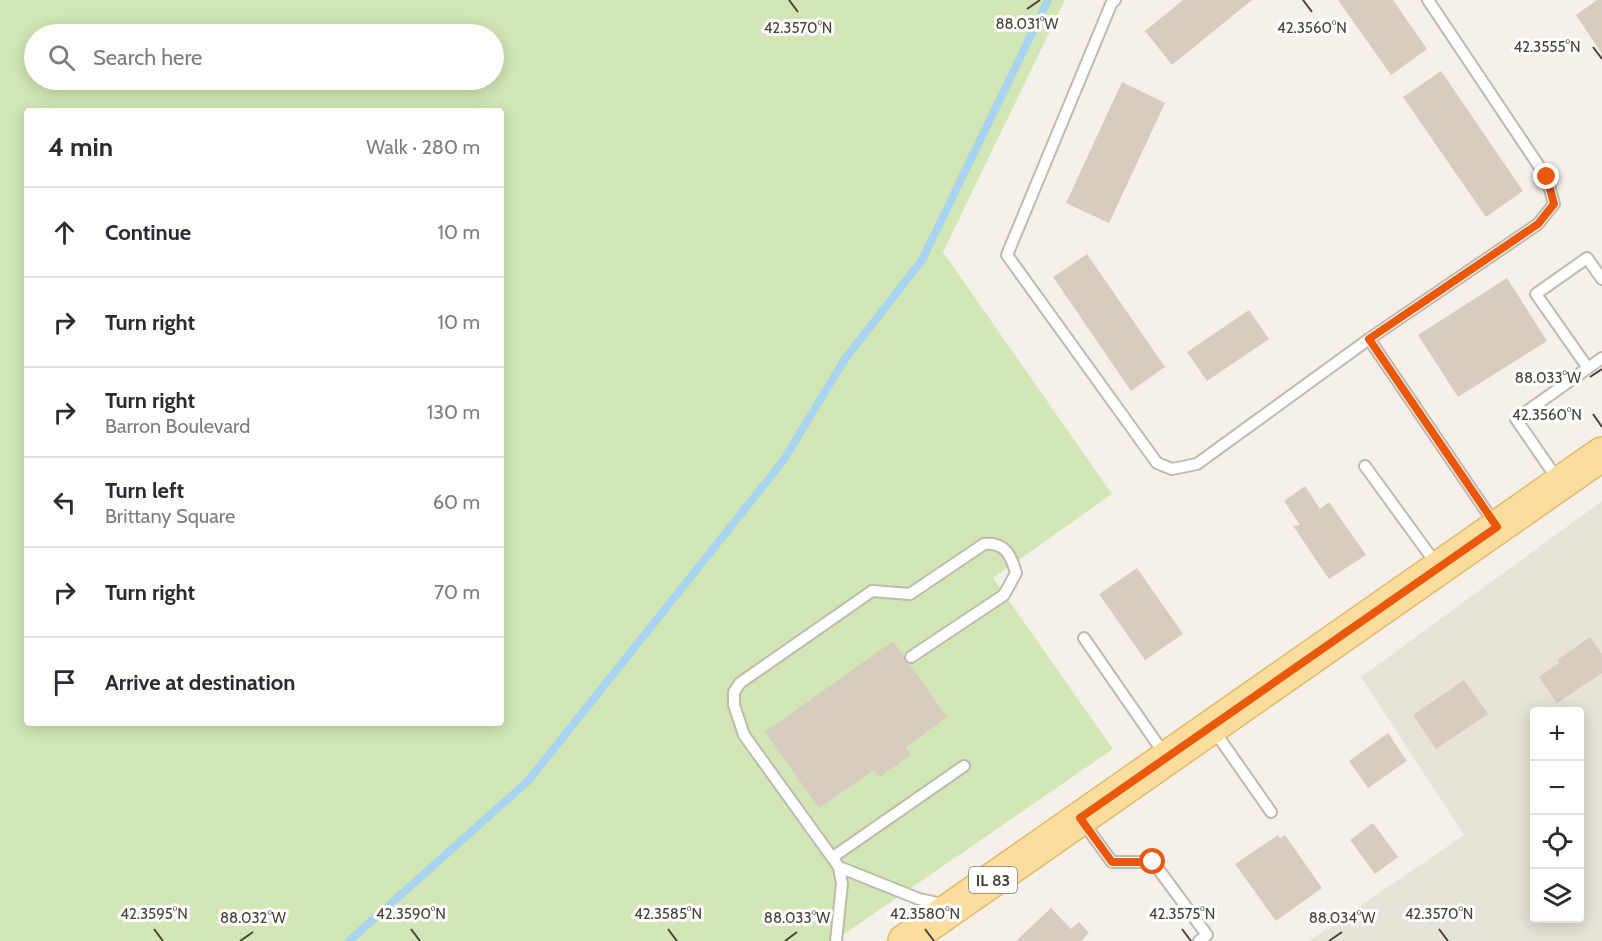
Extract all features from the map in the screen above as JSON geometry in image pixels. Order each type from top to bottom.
[{"type":"main road","name":"IL 83","points":[[905,941],[1602,454]]},
{"type":"lane","points":[[1115,0],[1007,255],[1157,462],[1172,470],[1197,464],[1369,339],[1538,224],[1554,204],[1547,177],[1428,0]]},
{"type":"lane","points":[[1588,368],[1536,294],[1587,258],[1602,279]]},
{"type":"lane","points":[[1369,339],[1497,527]]},
{"type":"lane","points":[[1560,483],[1516,419],[1602,358]]},
{"type":"lane","points":[[1365,466],[1439,567]]},
{"type":"lane","points":[[836,941],[842,884],[839,867],[744,735],[734,705],[734,692],[740,683],[872,591],[910,594],[984,544],[994,543],[1005,549],[1012,559],[1016,573],[1005,595],[911,657]]},
{"type":"lane","points":[[1084,639],[1167,758]]},
{"type":"lane","points":[[1212,727],[1271,812]]},
{"type":"lane","points":[[833,857],[964,766]]},
{"type":"lane","points":[[1080,818],[1112,862],[1153,862],[1207,936],[1198,941]]},
{"type":"lane","points":[[839,867],[919,899],[954,907]]},
{"type":"shaded area","points":[[1602,501],[1602,941],[1309,941],[1464,835],[1361,677]]},
{"type":"green space","points":[[0,0],[1065,0],[943,252],[1112,494],[993,578],[1113,749],[834,941],[0,941]]},
{"type":"building","points":[[1183,0],[1252,0],[1172,65],[1145,31]]},
{"type":"building","points":[[1338,0],[1393,0],[1427,49],[1391,75]]},
{"type":"building","points":[[1597,0],[1602,0],[1602,54],[1576,15]]},
{"type":"building","points":[[1441,71],[1523,191],[1486,217],[1403,97]]},
{"type":"building","points":[[1122,82],[1165,103],[1109,223],[1066,203]]},
{"type":"building","points":[[1087,254],[1165,367],[1131,391],[1053,277]]},
{"type":"building","points":[[1507,278],[1547,341],[1458,397],[1418,335]]},
{"type":"building","points":[[1249,310],[1269,339],[1207,381],[1187,352]]},
{"type":"building","points":[[1305,486],[1320,509],[1329,502],[1366,555],[1329,579],[1293,526],[1300,525],[1284,501]]},
{"type":"building","points":[[1137,568],[1183,634],[1145,660],[1099,594]]},
{"type":"building","points":[[1590,637],[1602,654],[1602,673],[1557,703],[1539,677],[1559,663],[1557,660]]},
{"type":"building","points":[[893,641],[947,717],[905,748],[911,755],[879,777],[874,770],[819,808],[765,732]]},
{"type":"building","points":[[1464,680],[1488,714],[1436,749],[1413,715]]},
{"type":"building","points":[[1388,733],[1407,761],[1368,788],[1349,761]]},
{"type":"building","points":[[1373,823],[1398,857],[1375,874],[1350,840]]},
{"type":"building","points":[[1278,835],[1280,838],[1285,835],[1322,888],[1276,921],[1235,864]]},
{"type":"building","points":[[1051,908],[1071,929],[1079,922],[1089,933],[1081,941],[1016,941]]},
{"type":"waterway","points":[[349,941],[528,781],[783,461],[845,359],[922,260],[1048,0]]},
{"type":"route","points":[[1153,862],[1112,862],[1080,818],[1497,527],[1369,339],[1538,224],[1554,204],[1547,177]]}]
